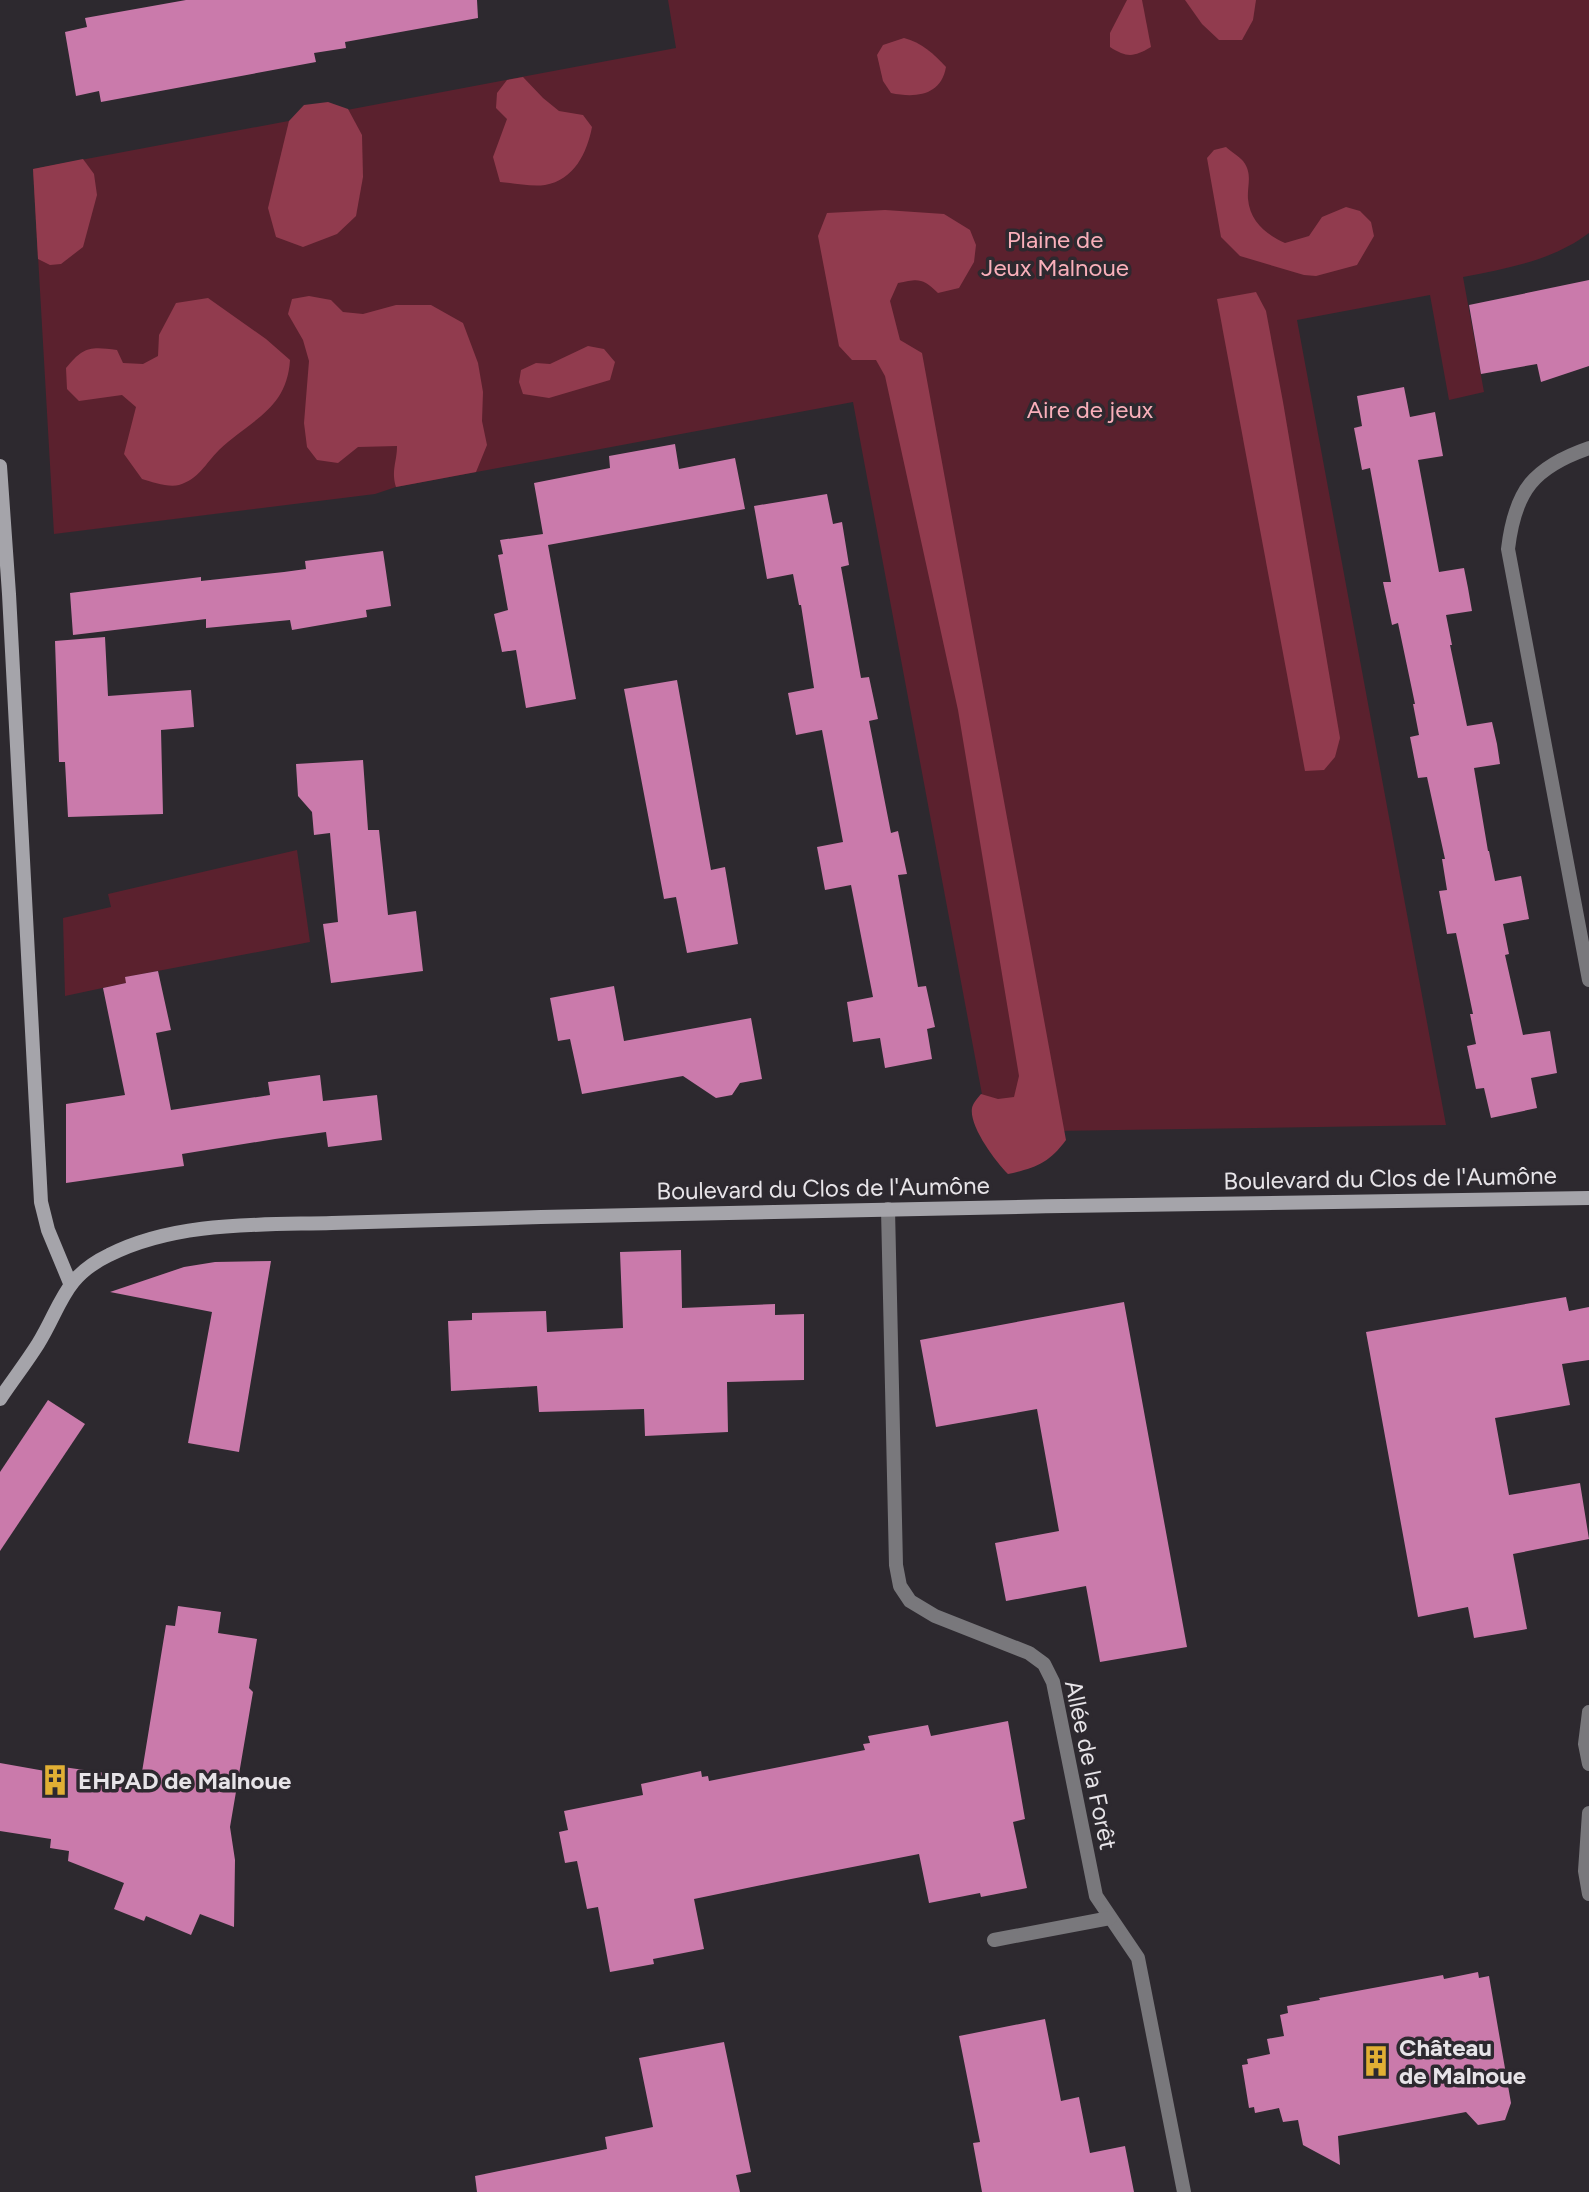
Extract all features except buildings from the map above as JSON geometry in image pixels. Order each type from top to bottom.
[{"type":"street","points":[[1589,448],[1550,464],[1531,482],[1516,509],[1510,527],[1508,549],[1589,980]]},
{"type":"street","points":[[0,466],[41,1202],[48,1230],[71,1283],[39,1342],[0,1399]]},
{"type":"street","name":"Boulevard du Clos de l'Aumône","points":[[71,1283],[92,1264],[113,1253],[168,1236],[208,1229],[394,1221],[888,1209],[1589,1198]]},
{"type":"street","name":"Allée de la Forêt","points":[[888,1209],[896,1565],[900,1586],[910,1601],[935,1616],[1030,1653],[1044,1664],[1053,1682],[1096,1896],[1138,1958],[1184,2192]]},
{"type":"street","points":[[1589,1712],[1586,1744],[1589,1764]]},
{"type":"street","points":[[1589,1813],[1585,1871],[1589,1894]]},
{"type":"street","points":[[994,1940],[1110,1918]]},
{"type":"green space","name":"Plaine de Jeux Malnoue","points":[[668,0],[1589,0],[1589,233],[1575,243],[1544,257],[1463,277],[1484,392],[1449,400],[1430,295],[1297,320],[1446,1125],[989,1132],[853,402],[396,487],[375,494],[54,534],[33,169],[676,48]]},
{"type":"green space","points":[[297,850],[310,942],[126,977],[126,983],[65,996],[63,918],[111,907],[108,894]]},
{"type":"shaded area","points":[[1127,0],[1142,0],[1151,47],[1131,55],[1110,47],[1110,33]]},
{"type":"shaded area","points":[[1185,0],[1256,0],[1253,20],[1242,40],[1219,40],[1202,24]]},
{"type":"shaded area","points":[[904,38],[922,46],[946,67],[939,84],[926,93],[891,93],[883,81],[877,55],[883,45]]},
{"type":"shaded area","points":[[523,77],[559,111],[583,115],[592,127],[578,164],[564,177],[545,185],[500,182],[493,157],[507,119],[496,108],[497,93],[507,80]]},
{"type":"shaded area","points":[[328,102],[348,109],[362,135],[363,177],[356,216],[337,234],[303,247],[276,237],[268,208],[289,121],[304,105]]},
{"type":"shaded area","points":[[1226,147],[1246,166],[1249,175],[1249,207],[1256,221],[1266,232],[1285,243],[1309,236],[1322,217],[1346,207],[1360,211],[1371,222],[1374,236],[1357,265],[1316,276],[1240,256],[1221,237],[1207,158],[1214,150]]},
{"type":"shaded area","points":[[83,159],[94,174],[97,195],[83,247],[61,264],[50,265],[38,259],[33,169]]},
{"type":"shaded area","points":[[885,210],[944,214],[970,230],[976,245],[974,262],[959,288],[938,293],[924,282],[915,280],[898,283],[890,301],[900,340],[922,353],[1066,1140],[1054,1154],[1041,1163],[1008,1174],[984,1143],[972,1115],[975,1101],[981,1094],[998,1099],[1014,1097],[1019,1076],[958,710],[885,376],[876,360],[852,360],[839,346],[818,236],[827,213]]},
{"type":"shaded area","points":[[1256,292],[1266,311],[1340,738],[1335,757],[1324,770],[1305,771],[1217,299]]},
{"type":"shaded area","points":[[309,296],[331,300],[343,312],[363,314],[396,305],[431,305],[463,323],[478,363],[483,392],[482,421],[487,445],[476,472],[396,487],[394,471],[397,446],[358,447],[338,463],[317,460],[307,447],[304,423],[309,361],[303,340],[288,314],[292,299]]},
{"type":"shaded area","points":[[208,298],[266,339],[290,360],[282,391],[265,412],[219,450],[192,479],[170,486],[142,479],[124,454],[136,407],[122,395],[79,401],[67,389],[66,368],[82,352],[93,348],[117,350],[123,363],[143,364],[158,356],[159,335],[176,303]]},
{"type":"shaded area","points":[[588,346],[604,349],[615,362],[610,380],[549,398],[523,394],[519,382],[521,370],[536,363],[550,364]]},
{"type":"place","name":"EHPAD de Malnoue","points":[[55,1780]]},
{"type":"place","name":"Château de Malnoue","points":[[1376,2061]]},
{"type":"park label","name":"Aire de jeux","points":[[1090,409]]}]
